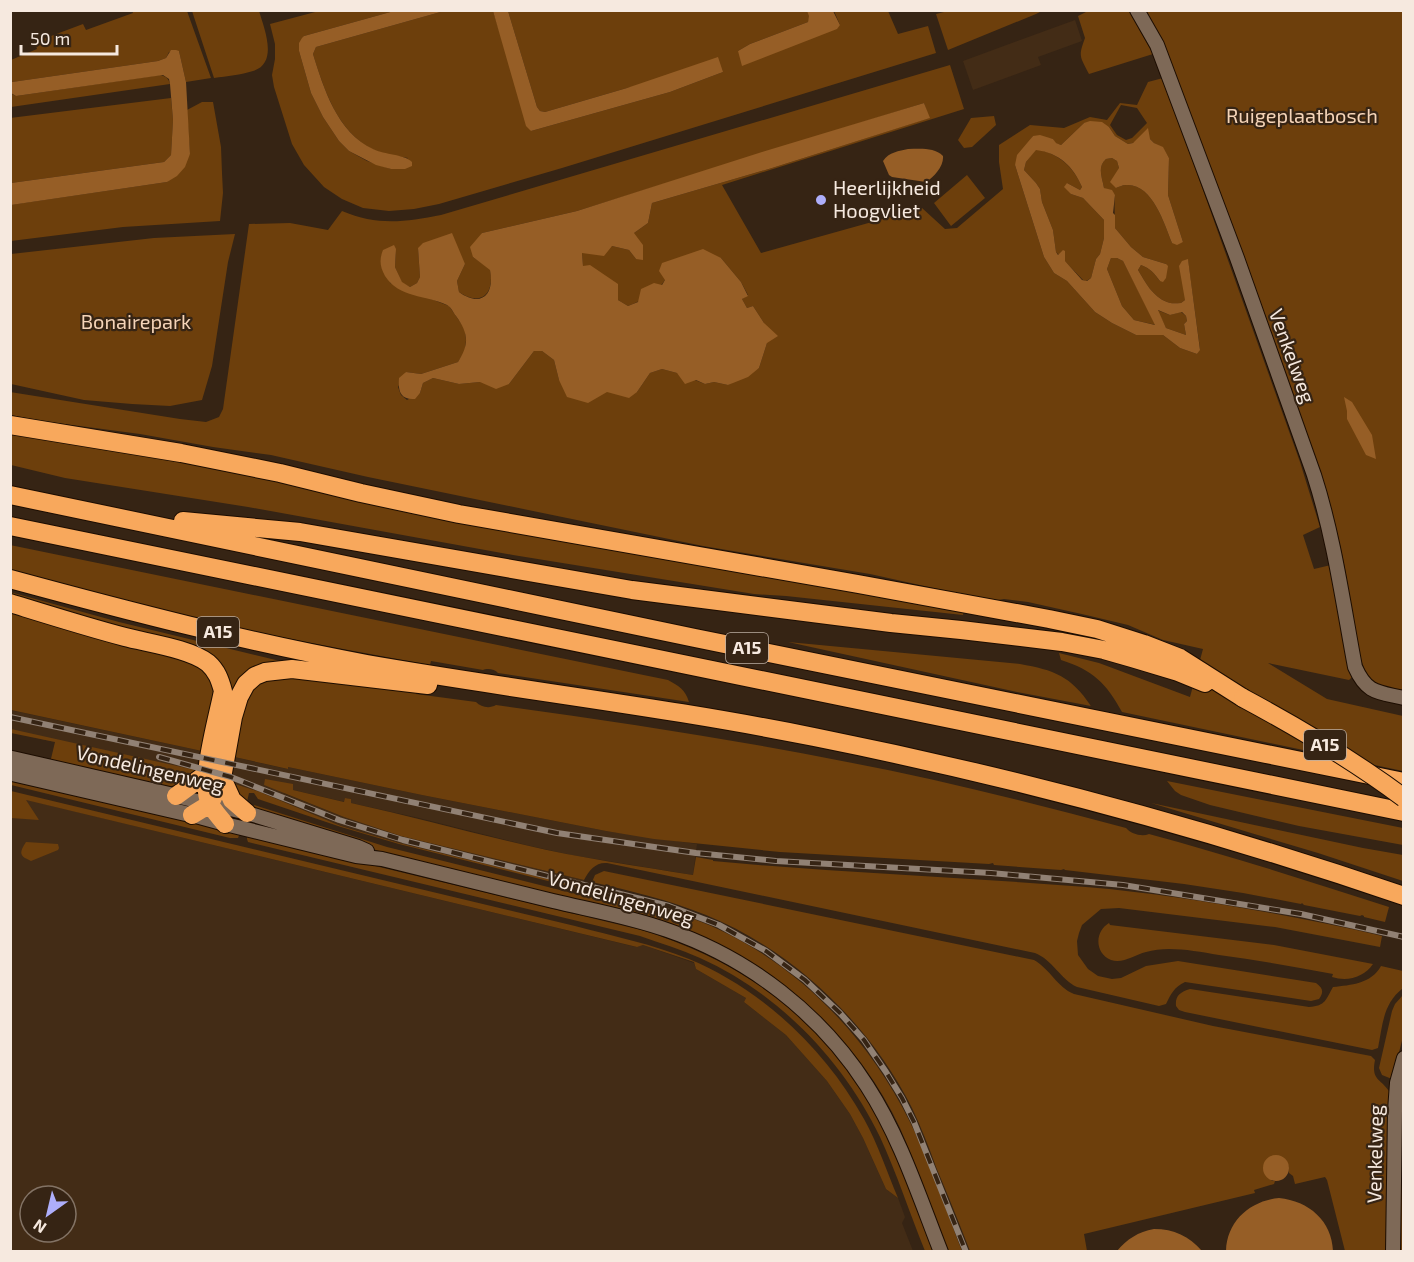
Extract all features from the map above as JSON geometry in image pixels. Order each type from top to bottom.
[{"type":"highway","name":"A15","points":[[10,425],[181,453],[459,514],[1097,629],[1119,636],[1243,698],[1360,766],[1404,798]]},
{"type":"highway","name":"A15","points":[[10,495],[714,642],[1404,782]]},
{"type":"highway","name":"A15","points":[[91,512],[300,532],[632,590],[1062,642],[1179,665]]},
{"type":"highway","name":"A15","points":[[10,526],[1404,812]]},
{"type":"highway","name":"A15","points":[[10,579],[239,637],[363,663],[427,680]]},
{"type":"highway","name":"A15","points":[[10,603],[123,637],[183,651],[207,662],[220,678],[223,691],[214,776]]},
{"type":"highway","name":"A15","points":[[225,824],[210,804],[207,796],[238,697],[246,684],[255,676],[265,672],[292,669],[485,684],[610,701],[847,744],[1083,799],[1314,865],[1404,896]]},
{"type":"highway","points":[[176,796],[214,776],[232,800],[247,813]]},
{"type":"highway","points":[[192,815],[210,804]]},
{"type":"street","name":"Venkelweg","points":[[1137,10],[1161,56],[1314,475],[1328,526],[1355,668],[1365,685],[1373,691],[1404,698]]},
{"type":"street","name":"Vondelingenweg","points":[[10,758],[247,813],[358,847],[382,859]]},
{"type":"street","name":"Vondelingenweg","points":[[10,773],[356,856],[382,859],[590,909],[666,930],[717,951],[764,979],[789,998],[844,1053],[867,1085],[893,1132],[941,1251]]},
{"type":"street","name":"Venkelweg","points":[[1393,1251],[1395,1111],[1397,1083],[1404,1058]]},
{"type":"shaded area","points":[[394,11],[444,11],[316,47],[313,54],[327,95],[341,121],[350,132],[373,149],[409,159],[412,166],[405,169],[391,169],[376,165],[349,151],[339,141],[311,93],[299,51],[299,43],[304,36]]},
{"type":"shaded area","points":[[493,11],[508,11],[540,111],[545,112],[627,88],[718,57],[723,72],[670,92],[531,131],[526,126]]},
{"type":"shaded area","points":[[807,11],[833,11],[840,25],[837,29],[742,66],[738,51],[750,44],[808,22]]},
{"type":"shaded area","points":[[1075,20],[1082,41],[1038,57],[1041,65],[973,90],[963,61]]},
{"type":"shaded area","points":[[171,50],[179,51],[186,82],[190,154],[185,167],[177,176],[167,182],[11,205],[11,183],[164,162],[171,155],[173,120],[169,79],[163,75],[16,96],[11,93],[12,82],[158,61],[166,58]]},
{"type":"shaded area","points":[[924,103],[930,118],[652,203],[648,223],[634,233],[643,245],[643,260],[636,259],[629,250],[612,246],[604,256],[582,253],[583,266],[590,265],[618,284],[618,300],[628,306],[638,302],[641,289],[654,283],[662,285],[665,280],[659,271],[662,263],[703,249],[721,258],[741,282],[748,296],[742,299],[747,308],[753,306],[764,323],[778,336],[767,343],[759,368],[748,377],[728,385],[714,382],[705,384],[696,380],[685,384],[677,373],[662,369],[650,373],[637,392],[629,398],[607,392],[588,403],[567,397],[559,380],[554,360],[542,351],[534,351],[509,384],[496,389],[480,382],[459,384],[433,378],[423,383],[415,399],[406,398],[401,394],[399,378],[406,372],[421,374],[458,362],[466,344],[466,338],[460,322],[448,306],[405,292],[391,283],[381,266],[383,250],[394,245],[396,249],[395,267],[402,282],[410,287],[417,283],[420,277],[418,248],[423,243],[452,233],[465,264],[457,281],[459,292],[467,297],[480,299],[488,292],[491,279],[490,270],[473,257],[470,247],[482,233],[577,211]]},
{"type":"shaded area","points":[[1102,122],[1115,136],[1128,144],[1133,143],[1148,128],[1150,139],[1163,147],[1169,158],[1168,195],[1183,242],[1177,245],[1172,243],[1161,215],[1143,190],[1126,185],[1116,188],[1110,182],[1119,168],[1117,161],[1112,158],[1106,159],[1102,165],[1101,176],[1104,188],[1112,190],[1115,195],[1113,213],[1115,228],[1143,257],[1168,266],[1163,282],[1141,265],[1138,270],[1150,289],[1162,300],[1181,303],[1185,300],[1179,266],[1182,261],[1188,259],[1200,350],[1197,354],[1180,348],[1163,335],[1136,335],[1112,323],[1095,312],[1067,281],[1054,273],[1044,257],[1015,165],[1017,155],[1033,136],[1040,135],[1053,139],[1061,145],[1084,123]],"holes":[[[1036,150],[1052,154],[1070,167],[1082,187],[1080,190],[1067,183],[1064,187],[1071,194],[1083,198],[1104,220],[1104,238],[1100,254],[1096,259],[1091,278],[1087,281],[1082,280],[1065,261],[1065,251],[1063,250],[1058,255],[1056,252],[1053,230],[1042,202],[1040,189],[1024,170],[1026,162]],[[1111,258],[1123,261],[1155,325],[1134,320],[1122,306],[1107,269]],[[1158,310],[1170,315],[1182,312],[1186,316],[1187,321],[1184,324],[1186,335],[1166,328]]]},
{"type":"shaded area","points":[[908,149],[931,150],[943,156],[938,171],[926,182],[889,175],[883,161],[885,158]]},
{"type":"shaded area","points":[[1344,397],[1352,402],[1372,435],[1376,459],[1366,455],[1347,419]]},
{"type":"shaded area","points":[[10,710],[202,751],[193,774],[11,732]]},
{"type":"shaded area","points":[[230,756],[606,831],[697,844],[693,875],[571,855],[351,803],[351,799],[346,798],[345,802],[293,790],[283,793],[401,836],[584,880],[581,887],[399,843],[341,826],[260,792],[229,782]]},
{"type":"shaded area","points":[[11,796],[636,947],[643,945],[694,963],[696,969],[746,998],[744,1002],[786,1035],[827,1081],[850,1114],[886,1189],[898,1198],[905,1217],[902,1223],[913,1251],[11,1252]]},
{"type":"shaded area","points":[[1276,1155],[1285,1159],[1289,1168],[1285,1177],[1276,1181],[1267,1177],[1263,1168],[1267,1159]]},
{"type":"shaded area","points":[[1279,1198],[1300,1203],[1317,1214],[1328,1230],[1333,1251],[1226,1251],[1231,1230],[1242,1214],[1259,1203]]},
{"type":"shaded area","points":[[1154,1229],[1181,1234],[1202,1251],[1117,1251],[1133,1237]]},
{"type":"green space","points":[[132,10],[187,11],[211,78],[186,82],[179,51],[169,52],[166,58],[158,61],[11,83],[11,60],[37,49],[35,42],[83,24],[86,30],[133,13]]},
{"type":"green space","points":[[192,11],[259,11],[268,44],[266,61],[253,71],[214,78]]},
{"type":"green space","points":[[319,11],[394,11],[304,36],[299,51],[311,93],[339,141],[349,151],[367,161],[391,169],[408,158],[372,149],[350,131],[327,95],[313,54],[316,47],[444,11],[493,11],[531,131],[670,92],[723,72],[627,88],[545,112],[540,111],[508,11],[807,11],[810,16],[808,22],[750,44],[738,51],[840,25],[834,11],[888,11],[898,34],[928,26],[936,53],[439,204],[389,211],[363,208],[342,199],[324,187],[304,165],[292,144],[274,87],[272,75],[275,44],[270,24]]},
{"type":"green space","points":[[948,11],[1042,11],[948,50],[936,14]]},
{"type":"green space","points":[[1088,11],[1129,11],[1153,54],[1089,74],[1081,56],[1085,38],[1078,16]]},
{"type":"green space","name":"Ruigeplaatbosch","points":[[1145,11],[1403,11],[1403,693],[1373,682],[1362,661],[1354,631],[1344,564],[1327,492],[1181,88],[1161,37]]},
{"type":"green space","points":[[950,65],[964,109],[722,185],[761,253],[922,208],[945,229],[957,228],[1003,189],[999,145],[1030,125],[1064,128],[1090,117],[1107,120],[1120,103],[1137,105],[1148,82],[1163,78],[1300,462],[1320,527],[1303,535],[1314,569],[1331,565],[1354,675],[1349,680],[1268,663],[1327,699],[1403,716],[1403,771],[1122,712],[1098,679],[1082,668],[1061,660],[1059,653],[1099,663],[1190,697],[1203,649],[1163,640],[1128,625],[1028,602],[1004,599],[992,601],[870,574],[703,546],[271,455],[11,415],[10,392],[180,419],[206,422],[219,417],[223,409],[249,224],[290,223],[328,230],[342,211],[379,221],[441,215]],"holes":[[[924,103],[929,118],[652,203],[648,223],[634,233],[636,259],[629,250],[612,246],[582,253],[583,266],[618,300],[628,306],[649,296],[665,280],[721,258],[741,282],[748,295],[742,299],[747,308],[753,306],[764,323],[767,343],[759,368],[728,385],[714,382],[705,384],[662,369],[650,373],[637,392],[607,391],[559,380],[554,360],[542,351],[534,351],[509,384],[480,382],[459,384],[433,378],[423,383],[420,393],[407,400],[401,395],[398,387],[406,372],[421,374],[458,362],[465,351],[466,340],[465,329],[449,306],[390,283],[396,249],[395,267],[402,283],[410,287],[417,283],[420,277],[418,248],[465,264],[457,281],[459,292],[480,298],[488,291],[491,278],[490,269],[473,257],[482,233],[577,211]],[[1121,105],[1137,108],[1147,123],[1132,138],[1126,140],[1117,135],[1110,125]],[[1084,123],[1109,127],[1115,136],[1128,144],[1150,139],[1163,148],[1169,158],[1168,195],[1183,242],[1172,243],[1161,215],[1143,190],[1126,185],[1116,188],[1119,168],[1117,161],[1112,158],[1106,159],[1102,165],[1101,176],[1104,188],[1115,195],[1115,228],[1143,257],[1166,264],[1160,281],[1152,271],[1144,266],[1141,265],[1138,270],[1150,289],[1162,300],[1170,303],[1181,303],[1185,300],[1188,260],[1200,349],[1197,354],[1180,348],[1163,335],[1136,335],[1112,323],[1095,312],[1067,281],[1054,273],[1044,257],[1015,165],[1033,136],[1053,139],[1055,143],[1061,145]]]},
{"type":"green space","points":[[160,75],[167,78],[170,84],[11,107],[10,93],[16,96]]},
{"type":"green space","points":[[171,98],[173,120],[171,155],[164,162],[11,183],[10,118]]},
{"type":"green space","points":[[202,102],[213,102],[221,147],[223,193],[220,221],[123,227],[11,241],[10,205],[167,182],[190,154],[187,110]]},
{"type":"green space","points":[[994,116],[996,125],[972,147],[964,148],[958,140],[971,118]]},
{"type":"green space","points":[[1036,149],[1052,154],[1070,167],[1082,187],[1080,190],[1067,183],[1071,194],[1083,198],[1104,220],[1104,238],[1100,254],[1096,259],[1091,278],[1086,281],[1056,252],[1053,230],[1042,202],[1040,189],[1024,170],[1026,162]]},
{"type":"green space","points":[[967,175],[985,198],[951,226],[934,203]]},
{"type":"green space","name":"Bonairepark","points":[[235,234],[228,262],[212,366],[202,400],[170,406],[84,400],[11,384],[11,254],[154,238]]},
{"type":"green space","points":[[1111,258],[1123,261],[1156,325],[1134,320],[1122,306],[1107,269]]},
{"type":"green space","points":[[1157,310],[1170,315],[1181,312],[1186,316],[1187,321],[1184,324],[1186,335],[1166,328]]},
{"type":"green space","points":[[11,430],[964,610],[963,615],[754,594],[65,478],[11,465]]},
{"type":"green space","points":[[10,545],[668,680],[681,688],[689,702],[498,673],[491,669],[483,670],[431,661],[430,665],[206,621],[11,570]]},
{"type":"green space","points":[[10,592],[119,622],[280,661],[266,664],[233,695],[219,662],[11,599]]},
{"type":"green space","points":[[10,612],[142,647],[205,670],[213,685],[213,695],[202,751],[11,710]]},
{"type":"green space","points":[[788,642],[1032,666],[1052,672],[1069,681],[1091,706],[1017,692]]},
{"type":"green space","points":[[272,676],[417,690],[416,694],[476,702],[485,707],[496,705],[669,730],[878,768],[1126,828],[1137,834],[1149,834],[1389,907],[1385,922],[1362,915],[1243,893],[1064,869],[780,852],[654,839],[230,756],[251,687]]},
{"type":"green space","points":[[11,729],[195,770],[184,782],[169,786],[158,787],[162,776],[157,775],[156,787],[50,763],[55,742],[11,733]]},
{"type":"green space","points":[[11,777],[240,833],[238,838],[230,838],[11,785]]},
{"type":"green space","points":[[265,779],[293,784],[293,790],[344,802],[345,798],[351,799],[351,803],[546,850],[693,875],[696,857],[713,861],[760,865],[1086,887],[1225,905],[1382,936],[1380,947],[1275,927],[1119,908],[1101,909],[1082,925],[1077,941],[1078,955],[1088,969],[1098,976],[1121,978],[1146,966],[1178,961],[1316,983],[1322,990],[1319,999],[1311,1001],[1185,982],[1175,989],[1166,1004],[1159,1006],[1077,987],[1047,960],[1035,953],[607,863],[593,867],[584,880],[401,836],[344,817],[264,785]]},
{"type":"green space","points":[[1167,781],[1403,828],[1403,845],[1299,826],[1210,805],[1181,795]]},
{"type":"green space","points":[[229,782],[260,792],[341,826],[399,843],[581,887],[568,886],[399,844],[341,827],[258,799],[254,793],[249,793],[246,806]]},
{"type":"green space","points":[[11,791],[575,926],[647,945],[689,959],[742,987],[790,1024],[811,1046],[831,1069],[864,1119],[898,1198],[886,1189],[850,1114],[827,1081],[786,1035],[744,1002],[746,998],[696,969],[694,962],[643,945],[637,947],[26,800],[39,820],[11,818]]},
{"type":"green space","points":[[1151,803],[1403,855],[1403,881],[1318,853]]},
{"type":"green space","points":[[254,805],[387,847],[580,895],[590,890],[666,910],[726,933],[759,952],[819,998],[846,1026],[891,1087],[917,1136],[962,1251],[948,1251],[900,1128],[861,1063],[811,1008],[782,984],[751,963],[718,944],[665,922],[379,851],[252,809]]},
{"type":"green space","points":[[247,835],[641,930],[713,958],[746,977],[777,998],[805,1022],[831,1049],[855,1080],[892,1147],[933,1251],[925,1251],[880,1137],[847,1081],[805,1032],[781,1010],[756,990],[729,973],[692,955],[640,936],[248,842]]},
{"type":"green space","points":[[26,842],[58,844],[59,848],[31,861],[21,854]]},
{"type":"green space","points":[[604,871],[1034,960],[1074,994],[1213,1026],[1371,1056],[1375,1060],[1375,1075],[1389,1091],[1387,1251],[1345,1251],[1325,1177],[1295,1184],[1286,1160],[1272,1156],[1264,1165],[1272,1181],[1275,1181],[1274,1184],[1254,1190],[1255,1193],[1084,1234],[1087,1251],[970,1251],[925,1137],[895,1077],[851,1019],[826,993],[769,948],[738,930],[706,915],[650,896],[592,882],[595,875]]},
{"type":"green space","points":[[1109,923],[1110,925],[1274,945],[1373,964],[1360,975],[1344,979],[1332,977],[1333,974],[1181,950],[1154,950],[1115,961],[1105,957],[1098,942],[1101,931]]},
{"type":"green space","points":[[1381,966],[1403,971],[1403,988],[1388,1007],[1378,1048],[1372,1050],[1185,1012],[1176,1006],[1179,995],[1190,989],[1315,1006],[1325,1001],[1333,987],[1366,980],[1372,977]]},
{"type":"green space","points":[[1403,995],[1403,1037],[1392,1079],[1382,1075],[1379,1068],[1392,1011]]},
{"type":"green space","points":[[1403,1093],[1404,1251],[1399,1252],[1401,1129]]},
{"type":"railway","points":[[10,717],[557,833],[696,853],[776,861],[991,873],[1123,885],[1301,914],[1404,937]]},
{"type":"railway","points":[[159,757],[231,777],[339,820],[403,840],[669,906],[719,925],[766,951],[805,980],[840,1013],[864,1040],[886,1072],[914,1122],[966,1252]]},
{"type":"place","name":"Heerlijkheid Hoogvliet","points":[[821,200]]}]
